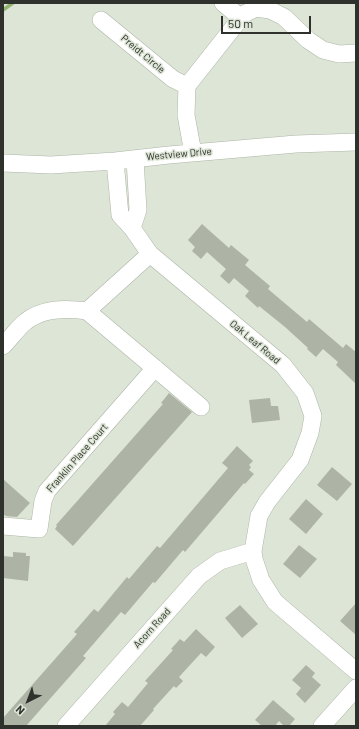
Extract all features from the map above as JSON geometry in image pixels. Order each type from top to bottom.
[{"type":"street","points":[[223,3],[241,18]]},
{"type":"street","points":[[193,153],[186,115],[187,86],[244,14],[256,8],[270,10],[284,17],[308,40],[323,50],[339,54],[356,53]]},
{"type":"street","name":"Preidt Circle","points":[[101,20],[173,79],[187,86]]},
{"type":"street","name":"Westview Drive","points":[[3,163],[51,165],[115,161],[296,144],[356,142]]},
{"type":"street","points":[[132,228],[138,210],[134,159]]},
{"type":"street","name":"Oak Leaf Road","points":[[115,161],[120,215],[132,228],[150,254],[283,365],[304,393],[313,416],[310,433],[300,460],[267,502],[259,516],[253,551],[261,580],[275,602],[356,671]]},
{"type":"street","points":[[87,311],[150,254]]},
{"type":"street","points":[[3,346],[25,322],[38,315],[53,310],[69,309],[87,311],[201,407]]},
{"type":"street","name":"Franklin Place Court","points":[[3,526],[39,529],[43,501],[47,491],[155,368]]},
{"type":"street","name":"Acorn Road","points":[[66,726],[199,576],[220,561],[253,551]]},
{"type":"street","points":[[322,726],[356,688]]},
{"type":"building","points":[[202,224],[229,248],[231,245],[249,260],[245,265],[270,286],[268,289],[307,322],[309,319],[343,348],[346,344],[356,352],[356,384],[336,365],[338,362],[323,349],[316,357],[285,327],[259,306],[258,308],[245,296],[249,291],[234,278],[229,284],[220,276],[226,269],[207,252],[201,259],[192,251],[195,247],[188,240]]},
{"type":"building","points":[[169,393],[192,412],[73,546],[55,529],[57,526],[56,525],[163,404],[161,403]]},
{"type":"building","points":[[270,398],[271,406],[278,406],[280,420],[252,423],[249,400]]},
{"type":"building","points":[[237,446],[253,461],[249,465],[251,467],[249,470],[254,474],[245,484],[244,483],[185,552],[183,550],[125,615],[121,612],[83,656],[86,658],[26,726],[3,726],[3,718],[77,634],[74,632],[94,609],[98,612],[127,577],[129,579],[157,546],[160,548],[228,468],[222,463]]},
{"type":"building","points":[[332,467],[352,484],[337,501],[317,485]]},
{"type":"building","points":[[3,479],[30,503],[17,517],[6,516],[3,514]]},
{"type":"building","points":[[306,499],[323,514],[306,534],[289,519]]},
{"type":"building","points":[[299,545],[317,559],[300,578],[283,564]]},
{"type":"building","points":[[13,552],[26,553],[26,556],[30,556],[28,581],[3,578],[3,556],[13,557]]},
{"type":"building","points":[[356,603],[356,635],[340,621]]},
{"type":"building","points":[[240,605],[258,624],[242,638],[225,618]]},
{"type":"building","points":[[196,629],[215,647],[206,657],[201,653],[179,677],[183,681],[176,688],[174,686],[140,726],[105,726],[115,714],[113,712],[122,702],[128,707],[148,683],[145,681],[173,650],[171,649],[180,639],[184,642]]},
{"type":"building","points":[[306,665],[315,673],[312,677],[321,685],[305,703],[296,694],[301,688],[292,680]]},
{"type":"building","points":[[273,700],[295,719],[289,726],[284,726],[279,721],[275,726],[262,726],[255,720]]},
{"type":"waterway","points":[[3,10],[13,3]]}]
